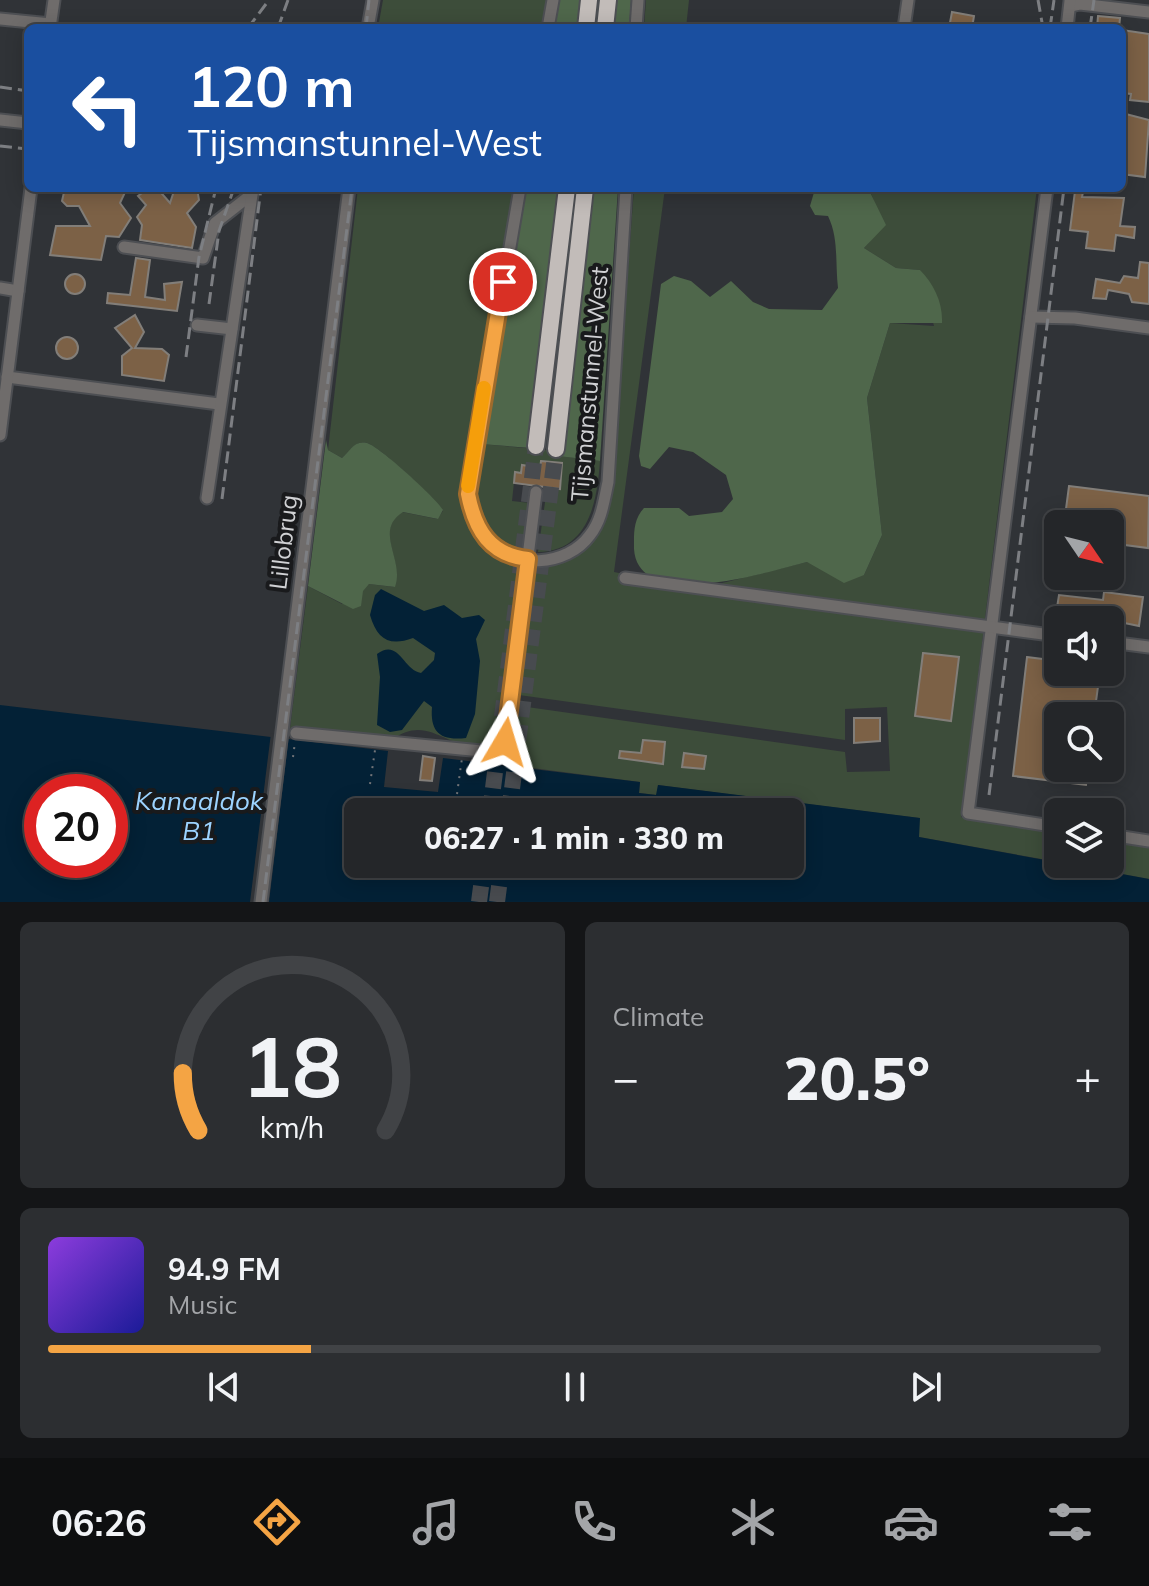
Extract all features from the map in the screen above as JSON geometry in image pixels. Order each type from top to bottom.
[{"type":"highway","points":[[586,24],[589,0]]},
{"type":"highway","points":[[605,24],[608,0]]},
{"type":"highway","points":[[536,446],[567,192]]},
{"type":"highway","points":[[556,449],[585,192]]},
{"type":"street","points":[[51,24],[54,0]]},
{"type":"street","points":[[369,24],[373,0]]},
{"type":"street","points":[[549,24],[553,0]]},
{"type":"street","points":[[636,24],[638,0]]},
{"type":"street","points":[[905,24],[908,0]]},
{"type":"street","points":[[1067,24],[1070,3],[1149,12]]},
{"type":"street","points":[[0,19],[36,24]]},
{"type":"street","points":[[0,120],[24,123]]},
{"type":"street","points":[[0,435],[7,377],[5,350],[18,291],[30,192]]},
{"type":"street","points":[[124,247],[203,258],[215,223],[251,192]]},
{"type":"street","points":[[207,498],[252,192]]},
{"type":"street","name":"Lillobrug","points":[[261,902],[348,192]]},
{"type":"street","name":"Tijsmanstunnel-West","points":[[519,192],[468,494],[472,518],[486,541],[504,555],[528,559],[556,559],[573,551],[591,535],[602,512],[608,482],[626,192]]},
{"type":"street","points":[[1044,825],[968,813],[1047,192]]},
{"type":"street","points":[[0,288],[18,291]]},
{"type":"street","points":[[1031,317],[1075,318],[1149,328]]},
{"type":"street","points":[[197,325],[232,329]]},
{"type":"street","points":[[7,377],[219,404]]},
{"type":"street","points":[[296,733],[492,752],[505,742],[536,492]]},
{"type":"street","points":[[625,578],[1044,634]]},
{"type":"street","points":[[1124,644],[1149,647]]},
{"type":"street","points":[[1124,837],[1149,841]]},
{"type":"path","points":[[293,757],[296,733]]},
{"type":"path","points":[[370,784],[376,740]]},
{"type":"path","points":[[457,794],[463,749]]},
{"type":"green space","points":[[383,0],[547,0],[544,24],[379,24]]},
{"type":"green space","points":[[559,0],[581,0],[578,24],[555,24]]},
{"type":"green space","points":[[616,0],[631,0],[629,24],[613,24]]},
{"type":"green space","points":[[646,0],[689,0],[686,24],[644,24]]},
{"type":"green space","points":[[358,192],[514,192],[463,489],[468,518],[476,536],[489,550],[519,571],[503,726],[497,739],[488,746],[474,747],[417,730],[392,740],[290,728],[308,586],[342,604],[369,584],[394,587],[396,566],[390,528],[394,520],[402,512],[437,519],[443,511],[407,474],[373,446],[359,443],[342,458],[328,450]]},
{"type":"green space","points":[[525,192],[560,192],[531,448],[481,444]]},
{"type":"green space","points":[[591,192],[618,192],[600,461],[558,456]]},
{"type":"green space","points":[[634,192],[664,192],[614,572],[659,581],[718,584],[807,562],[864,575],[882,535],[867,398],[890,323],[934,326],[920,270],[896,268],[864,248],[874,234],[878,220],[870,192],[1037,192],[961,817],[1044,828],[1044,859],[919,837],[919,818],[804,803],[804,798],[761,798],[658,785],[657,795],[639,793],[640,782],[509,765],[515,716],[527,707],[845,752],[847,772],[890,771],[887,707],[845,709],[845,740],[519,695],[533,572],[578,554],[593,540],[611,501]]},
{"type":"green space","points":[[814,192],[870,192],[886,225],[864,248],[896,268],[920,270],[937,294],[941,308],[942,323],[890,323],[867,398],[882,535],[864,575],[844,583],[807,562],[708,583],[681,584],[658,580],[641,569],[634,549],[636,522],[644,508],[679,508],[689,516],[722,512],[733,499],[726,475],[693,452],[669,447],[650,469],[641,466],[639,456],[661,284],[674,276],[691,281],[710,297],[731,281],[753,302],[769,309],[822,310],[838,288],[834,233],[828,216],[815,215],[810,206]]},
{"type":"green space","points":[[326,440],[328,450],[342,458],[359,443],[373,446],[443,510],[438,519],[403,512],[394,520],[390,537],[396,566],[395,587],[369,584],[363,591],[361,606],[353,609],[308,586]]},
{"type":"green space","points":[[481,444],[559,451],[559,456],[600,461],[593,508],[579,534],[569,543],[538,552],[547,488],[560,489],[562,463],[542,461],[540,468],[522,465],[521,473],[515,473],[512,501],[530,503],[525,543],[518,550],[510,551],[497,540],[488,529],[478,503],[477,475]]},
{"type":"green space","points":[[1124,838],[1149,841],[1149,879],[1124,874]]},
{"type":"water","points":[[381,589],[424,611],[444,605],[462,618],[479,615],[485,620],[476,639],[480,661],[475,714],[466,738],[449,738],[438,733],[433,723],[432,707],[424,701],[402,730],[390,732],[377,725],[380,677],[377,654],[384,650],[396,652],[410,667],[421,673],[434,660],[435,653],[413,638],[397,642],[380,635],[370,615],[375,595]]},
{"type":"water","name":"Kanaaldok B1","points":[[0,705],[388,751],[384,787],[438,792],[443,758],[640,782],[639,793],[656,795],[658,785],[761,798],[344,798],[344,878],[804,878],[804,803],[920,818],[919,837],[1044,860],[1044,878],[1124,878],[1124,874],[1149,879],[1149,902],[0,902]]},
{"type":"pier","points":[[271,733],[289,735],[269,902],[250,902]]},
{"type":"building","points":[[952,12],[974,16],[973,24],[950,24]]},
{"type":"building","points":[[1098,16],[1120,18],[1119,24],[1097,24]]},
{"type":"building","points":[[1126,31],[1149,34],[1149,102],[1130,100],[1131,94],[1126,93]]},
{"type":"building","points":[[1126,114],[1149,120],[1145,177],[1126,175]]},
{"type":"building","points":[[64,192],[125,192],[120,203],[131,218],[119,237],[106,236],[101,260],[50,255],[56,226],[90,226],[79,206],[67,206],[62,201]]},
{"type":"building","points":[[144,192],[160,192],[170,203],[174,192],[198,192],[199,200],[187,213],[196,227],[192,248],[140,240],[142,225],[137,217],[146,205],[138,196]]},
{"type":"building","points":[[1075,192],[1083,192],[1082,197],[1124,198],[1120,226],[1135,227],[1134,238],[1116,235],[1114,251],[1086,248],[1088,232],[1070,230]]},
{"type":"building","points":[[136,258],[150,260],[145,297],[165,300],[164,284],[182,282],[177,311],[107,303],[108,293],[130,295]]},
{"type":"building","points":[[1140,262],[1149,263],[1149,304],[1132,302],[1129,294],[1108,290],[1106,299],[1093,298],[1096,279],[1120,283],[1124,276],[1138,278]]},
{"type":"building","points":[[75,274],[82,277],[85,284],[82,291],[75,294],[68,291],[65,284],[68,277]]},
{"type":"building","points":[[135,315],[144,332],[135,348],[162,349],[169,355],[164,381],[122,375],[122,356],[132,348],[115,328]]},
{"type":"building","points":[[67,337],[75,340],[78,348],[75,356],[67,359],[59,356],[56,348],[59,340]]},
{"type":"building","points":[[541,461],[562,463],[560,489],[514,483],[515,472],[521,473],[522,465],[540,468]]},
{"type":"building","points":[[1069,486],[1149,496],[1148,548],[1124,545],[1124,510],[1066,510]]},
{"type":"building","points":[[1104,592],[1143,597],[1139,626],[1124,623],[1124,606],[1057,606],[1059,595],[1103,600]]},
{"type":"building","points":[[923,653],[959,657],[951,721],[915,716]]},
{"type":"building","points":[[1027,657],[1044,659],[1044,686],[1098,686],[1096,702],[1044,702],[1044,780],[1013,776]]},
{"type":"building","points":[[854,718],[880,718],[880,741],[854,743]]},
{"type":"building","points":[[643,740],[665,742],[663,764],[619,758],[620,751],[641,753]]},
{"type":"building","points":[[684,753],[706,756],[704,769],[682,767]]},
{"type":"building","points":[[423,756],[435,758],[432,781],[420,780]]},
{"type":"tunnel","points":[[492,798],[536,446]]},
{"type":"tunnel","points":[[511,798],[556,449]]},
{"type":"tunnel","points":[[479,902],[482,878]]},
{"type":"tunnel","points":[[497,902],[500,878]]},
{"type":"railway","points":[[251,24],[269,0]]},
{"type":"railway","points":[[279,24],[288,0]]},
{"type":"railway","points":[[366,24],[369,0]]},
{"type":"railway","points":[[1038,0],[1042,24]]},
{"type":"railway","points":[[1051,24],[1054,0]]},
{"type":"railway","points":[[1091,24],[1094,0]]},
{"type":"railway","points":[[0,87],[24,90]]},
{"type":"railway","points":[[0,146],[24,149]]},
{"type":"railway","points":[[186,357],[199,257],[215,192]]},
{"type":"railway","points":[[209,304],[219,231],[233,192]]},
{"type":"railway","points":[[222,499],[260,192]]},
{"type":"railway","points":[[263,902],[352,192]]},
{"type":"railway","points":[[989,795],[1064,192]]},
{"type":"slow traffic","points":[[468,486],[484,388]]},
{"type":"route","points":[[503,282],[470,466],[468,494],[472,518],[486,541],[504,555],[528,559],[505,742]]}]
